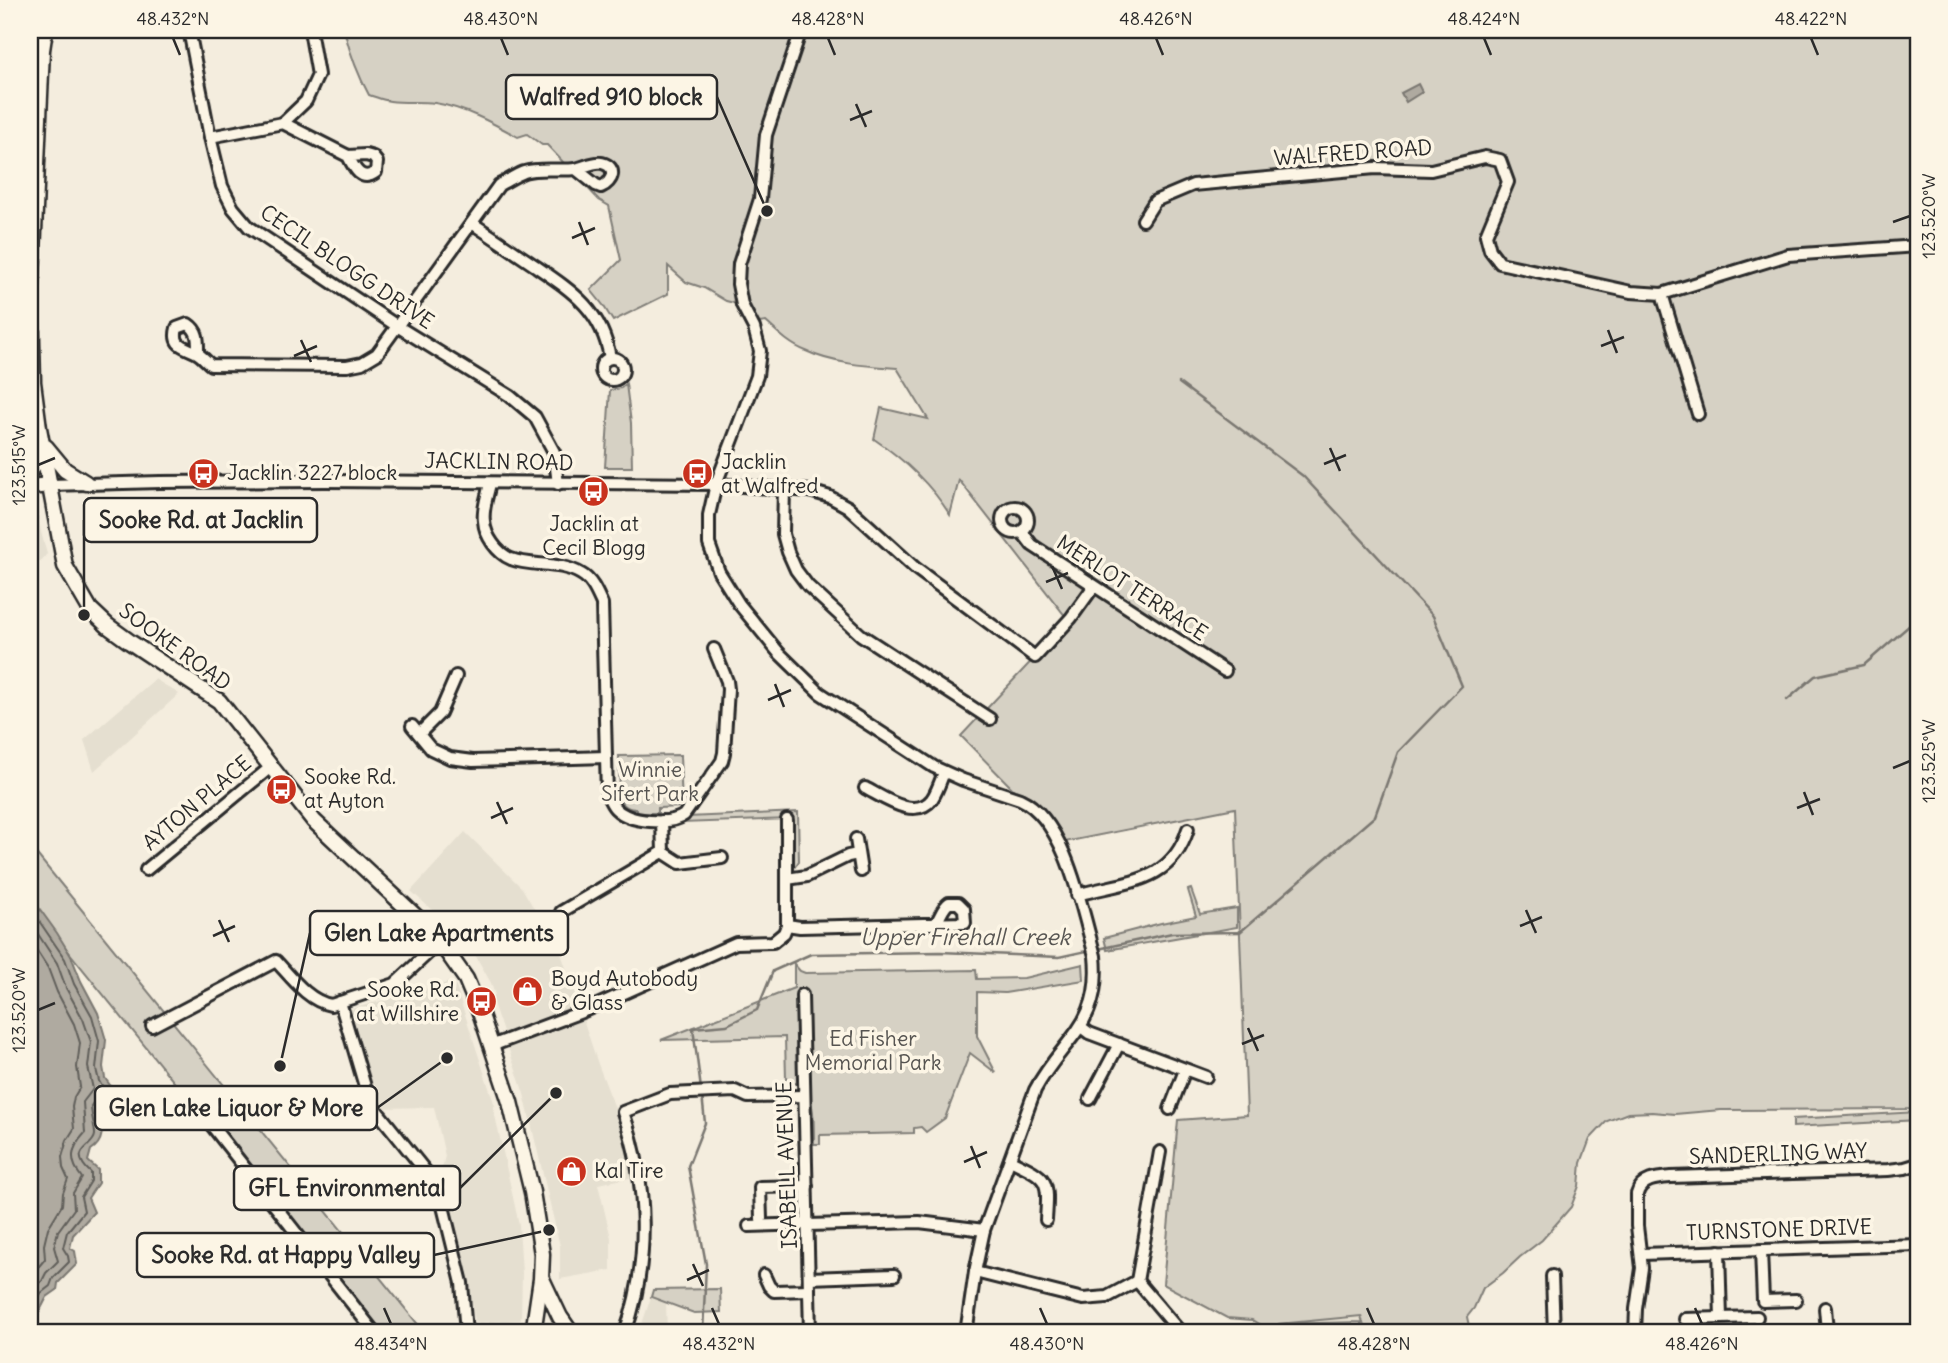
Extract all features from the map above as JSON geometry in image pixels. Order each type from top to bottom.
[{"type":"main road","name":"SOOKE ROAD","points":[[46,30],[42,50],[31,300],[33,382],[65,565],[90,609],[107,626],[219,701],[314,821],[428,927],[466,979],[510,1102],[532,1192],[542,1254],[533,1333]]},
{"type":"main road","points":[[30,471],[43,443]]},
{"type":"main road","points":[[43,443],[65,470],[86,483]]},
{"type":"main road","name":"JACKLIN ROAD","points":[[30,487],[50,485]]},
{"type":"main road","points":[[541,1279],[571,1333]]},
{"type":"street","name":"CECIL BLOGG DRIVE","points":[[189,30],[222,186],[233,208],[249,226],[397,326],[510,396],[535,417],[554,452],[558,484]]},
{"type":"street","points":[[210,137],[283,123],[306,101],[318,75],[310,30]]},
{"type":"street","points":[[801,30],[766,135],[760,199],[739,264],[738,284],[742,306],[754,328],[760,351],[757,376],[716,484],[709,515],[709,544],[713,558],[728,589],[755,625],[779,653],[820,692],[944,772],[1020,799],[1036,809],[1051,827],[1063,849],[1095,956],[1092,1005],[1081,1027],[1035,1090],[984,1230],[966,1333]]},
{"type":"street","points":[[283,123],[348,156]]},
{"type":"street","name":"WALFRED ROAD","points":[[1143,220],[1155,201],[1193,185],[1375,168],[1431,170],[1485,158],[1500,160],[1508,182],[1486,234],[1490,250],[1500,263],[1631,292],[1662,294],[1788,255],[1918,246]]},
{"type":"street","points":[[198,353],[211,365],[347,366],[362,363],[377,354],[499,185],[526,171],[576,169]]},
{"type":"street","points":[[472,223],[581,299],[604,331],[610,358]]},
{"type":"street","points":[[1662,294],[1698,414]]},
{"type":"street","name":"JACKLIN ROAD","points":[[50,485],[300,481],[716,484],[810,491],[830,497],[848,507],[915,568],[1035,657],[1094,586]]},
{"type":"street","points":[[490,483],[483,520],[488,537],[496,548],[511,559],[561,566],[582,574],[594,586],[602,604],[607,795],[616,809],[629,817],[673,821],[684,815],[722,761],[728,689],[714,649]]},
{"type":"street","points":[[784,488],[783,534],[796,570],[808,586],[861,635],[990,719]]},
{"type":"street","name":"MERLOT TERRACE","points":[[1022,532],[1032,545],[1225,671]]},
{"type":"street","points":[[456,676],[440,713],[415,730],[431,749],[450,758],[473,761],[606,757]]},
{"type":"street","name":"AYTON PLACE","points":[[146,870],[272,766]]},
{"type":"street","points":[[864,788],[906,809],[922,807],[932,799],[944,772]]},
{"type":"street","points":[[491,1046],[584,1011],[736,943],[772,942],[779,939],[787,925],[787,820]]},
{"type":"street","points":[[662,821],[663,852]]},
{"type":"street","points":[[1077,895],[1148,877],[1173,858],[1188,829]]},
{"type":"street","points":[[856,839],[861,871]]},
{"type":"street","points":[[663,852],[680,863],[722,858]]},
{"type":"street","points":[[561,912],[663,852]]},
{"type":"street","points":[[787,879],[802,878],[848,856],[858,854]]},
{"type":"street","points":[[787,925],[935,924]]},
{"type":"street","points":[[152,1026],[276,961],[320,1003],[331,1005],[395,984],[440,942]]},
{"type":"street","name":"ISABELL AVENUE","points":[[802,995],[810,1333]]},
{"type":"street","points":[[340,1002],[373,1106],[440,1194],[462,1283],[466,1333]]},
{"type":"street","points":[[1081,1027],[1089,1033],[1206,1077]]},
{"type":"street","points":[[1090,1099],[1119,1044]]},
{"type":"street","points":[[1170,1109],[1185,1070]]},
{"type":"street","points":[[625,1333],[640,1275],[643,1201],[633,1140],[624,1112],[670,1094],[735,1091],[748,1097],[803,1096]]},
{"type":"street","points":[[212,1126],[375,1333]]},
{"type":"street","points":[[1137,1282],[1160,1152]]},
{"type":"street","points":[[1010,1160],[1039,1175],[1046,1182],[1046,1220]]},
{"type":"street","name":"SANDERLING WAY","points":[[1642,1254],[1637,1226],[1637,1194],[1641,1185],[1650,1180],[1671,1177],[1888,1170],[1918,1164]]},
{"type":"street","points":[[761,1219],[760,1187],[807,1186]]},
{"type":"street","points":[[749,1226],[919,1222],[984,1230]]},
{"type":"street","name":"TURNSTONE DRIVE","points":[[1642,1254],[1918,1245]]},
{"type":"street","points":[[1760,1250],[1763,1301],[1796,1300]]},
{"type":"street","points":[[1719,1251],[1721,1318]]},
{"type":"street","points":[[1635,1333],[1642,1254]]},
{"type":"street","points":[[975,1272],[1083,1298],[1107,1297],[1137,1282]]},
{"type":"street","points":[[764,1275],[774,1291],[809,1290]]},
{"type":"street","points":[[809,1278],[894,1275]]},
{"type":"street","points":[[1552,1276],[1554,1333]]},
{"type":"street","points":[[1137,1282],[1181,1333]]},
{"type":"street","points":[[1825,1307],[1827,1331],[1873,1333]]},
{"type":"street","points":[[1685,1319],[1757,1317]]},
{"type":"shaded area","points":[[36,497],[47,554],[40,562],[30,559],[30,498]]},
{"type":"shaded area","points":[[155,679],[179,694],[94,771],[84,740]]},
{"type":"shaded area","points":[[465,832],[522,888],[562,956],[623,1129],[634,1177],[598,1184],[611,1238],[611,1270],[560,1279],[560,1246],[524,1094],[491,997],[495,995],[491,983],[455,926],[452,928],[411,891]]},
{"type":"shaded area","points":[[454,981],[495,1106],[519,1225],[521,1320],[475,1323],[459,1237],[450,1201],[440,1176],[445,1156],[434,1107],[379,1108],[348,1010]]},
{"type":"shaded area","points":[[651,1297],[666,1303],[667,1333],[639,1333]]},
{"type":"shaded area","points":[[1370,1310],[1371,1333],[1252,1333],[1252,1320]]},
{"type":"green space","points":[[344,30],[1918,30],[1918,1109],[1721,1110],[1675,1114],[1652,1112],[1628,1113],[1607,1121],[1590,1139],[1581,1163],[1579,1186],[1571,1207],[1542,1240],[1483,1288],[1467,1317],[1468,1333],[1366,1333],[1361,1316],[1278,1324],[1361,1322],[1361,1333],[1260,1333],[1260,1325],[1252,1320],[1227,1318],[1163,1284],[1178,1120],[1247,1115],[1235,808],[1065,842],[961,736],[1069,621],[959,480],[950,515],[916,473],[874,439],[881,408],[928,419],[897,368],[839,362],[800,348],[766,322],[759,323],[742,305],[726,301],[704,288],[686,282],[668,266],[668,294],[613,321],[591,290],[621,260],[609,206],[599,200],[547,145],[542,145],[527,134],[518,137],[478,116],[446,105],[390,101],[369,95],[354,63]]},
{"type":"green space","points":[[626,384],[631,423],[632,467],[605,467],[610,390]]},
{"type":"green space","name":"Winnie Sifert Park","points":[[680,755],[682,807],[658,808],[658,813],[637,813],[637,809],[631,809],[620,801],[619,756]]},
{"type":"green space","points":[[798,812],[799,861],[792,871],[791,819],[682,823],[687,817]]},
{"type":"green space","points":[[30,846],[425,1333],[377,1333],[30,904]]},
{"type":"green space","points":[[1191,889],[1200,914],[1237,908],[1237,927],[1107,950],[1104,938],[1196,916],[1188,890]]},
{"type":"green space","name":"Ed Fisher Memorial Park","points":[[794,964],[805,973],[976,970],[977,979],[1024,978],[1083,964],[1084,980],[1005,993],[977,992],[977,1036],[996,1073],[970,1053],[945,1118],[926,1132],[921,1127],[914,1128],[914,1133],[820,1135],[820,1144],[814,1144],[813,1114],[809,1097],[797,1084],[786,1080],[785,1037],[661,1040],[794,988]]},
{"type":"green space","points":[[1918,1112],[1918,1120],[1793,1127],[1793,1119]]},
{"type":"green space","points":[[720,1289],[721,1312],[694,1313],[651,1297],[653,1290]]},
{"type":"water","points":[[1418,84],[1422,92],[1406,102],[1401,93]]},
{"type":"water","points":[[30,904],[39,908],[57,933],[98,1013],[106,1040],[103,1067],[105,1078],[112,1088],[110,1098],[98,1107],[101,1136],[91,1150],[88,1161],[98,1170],[98,1183],[88,1198],[94,1212],[73,1235],[70,1248],[75,1251],[77,1264],[58,1283],[57,1290],[47,1297],[30,1330]]},
{"type":"waterway","name":"Upper Firehall Creek","points":[[1098,949],[1172,933],[1240,932],[1375,816],[1398,752],[1462,686],[1433,616],[1303,476],[1179,383]]},
{"type":"waterway","points":[[1787,700],[1815,676],[1864,665],[1918,618]]},
{"type":"waterway","name":"Upper Firehall Creek","points":[[701,1089],[693,1028],[727,1025],[757,1010],[773,971],[811,954],[940,952],[1059,957],[1091,950]]},
{"type":"waterway","name":"Upper Firehall Creek","points":[[702,1095],[705,1123],[688,1166],[706,1264],[703,1333]]},
{"type":"place","name":"Walfred 910 block","points":[[767,211]]},
{"type":"place","name":"Jacklin 3227 block","points":[[204,473]]},
{"type":"place","name":"Jacklin at Walfred","points":[[698,474]]},
{"type":"place","name":"Jacklin at Cecil Blogg","points":[[594,492]]},
{"type":"place","name":"Sooke Rd. at Jacklin","points":[[84,615]]},
{"type":"place","name":"Sooke Rd. at Ayton","points":[[281,789]]},
{"type":"place","name":"Boyd Autobody & Glass","points":[[528,991]]},
{"type":"place","name":"Sooke Rd. at Willshire","points":[[482,1002]]},
{"type":"place","name":"Glen Lake Liquor & More","points":[[447,1058]]},
{"type":"place","name":"Glen Lake Apartments","points":[[280,1066]]},
{"type":"place","name":"GFL Environmental","points":[[556,1093]]},
{"type":"place","name":"Kal Tire","points":[[571,1171]]},
{"type":"place","name":"Sooke Rd. at Happy Valley","points":[[549,1230]]}]
